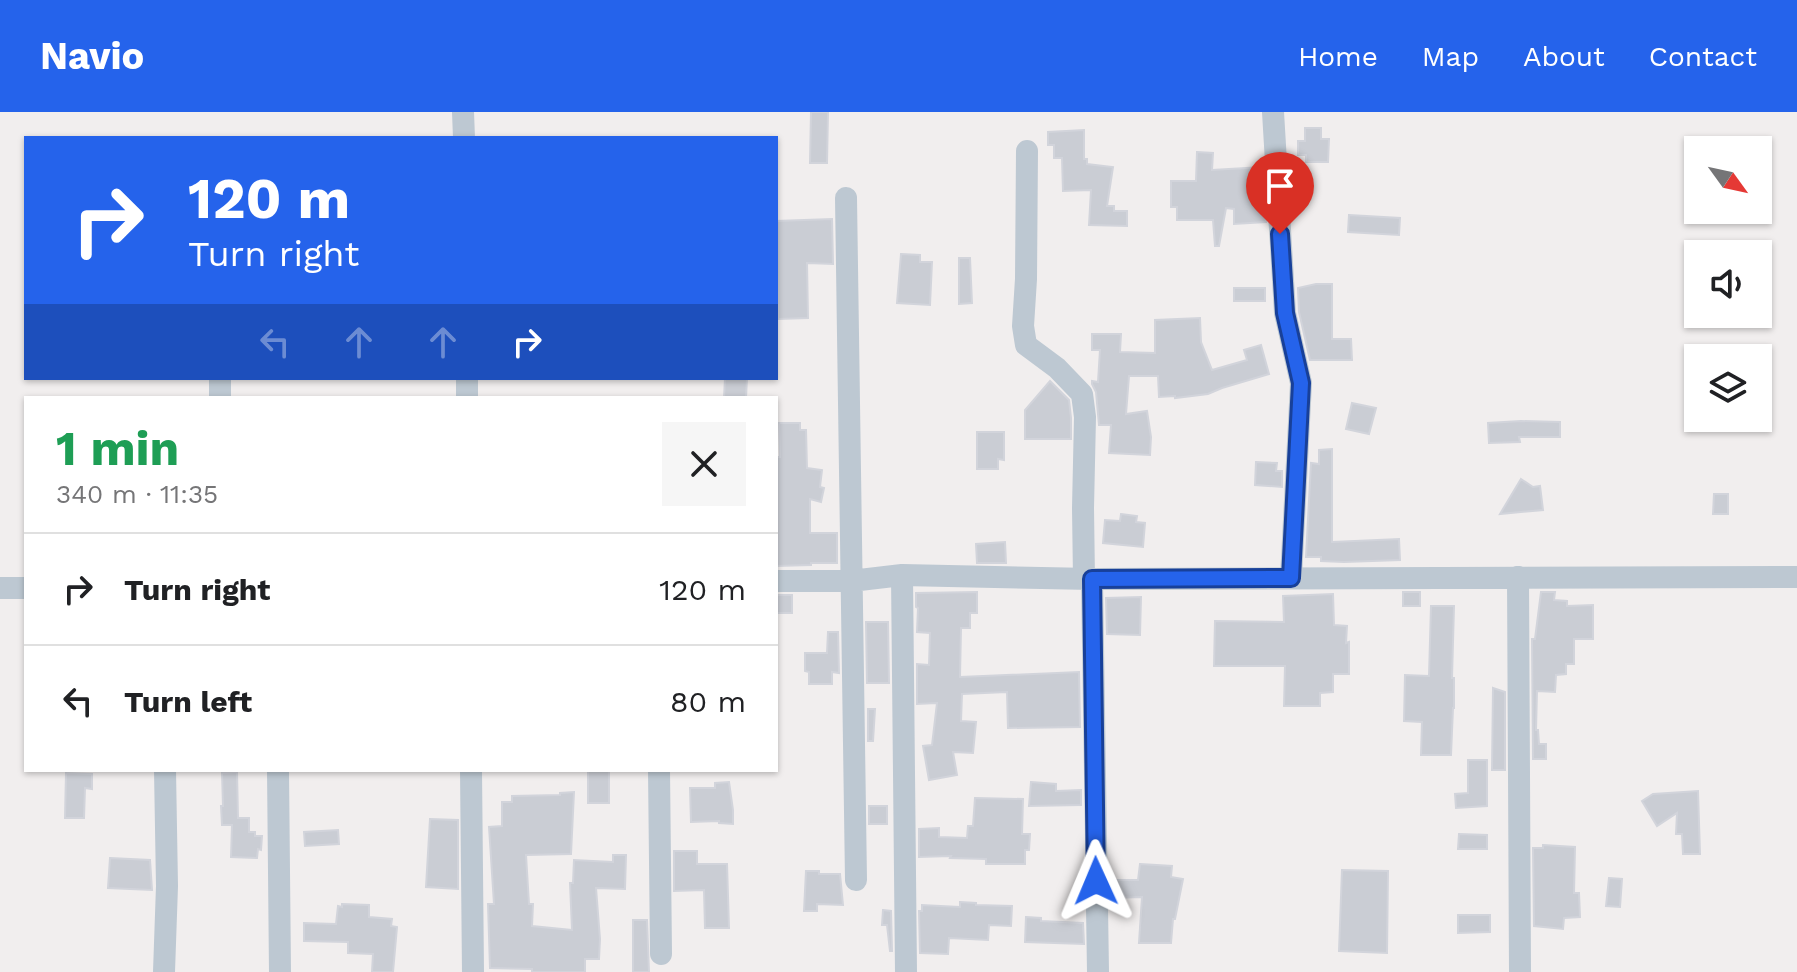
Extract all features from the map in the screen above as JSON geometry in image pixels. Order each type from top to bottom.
[{"type":"street","points":[[463,112],[464,136]]},
{"type":"street","points":[[1273,112],[1285,313],[1301,383],[1291,578]]},
{"type":"street","points":[[1027,151],[1023,326],[1026,345],[1057,368],[1082,394],[1085,417],[1083,508],[1088,579],[1098,972]]},
{"type":"street","points":[[846,198],[856,880]]},
{"type":"street","points":[[902,575],[906,972]]},
{"type":"street","points":[[778,581],[851,581],[902,575],[1088,579],[1797,577]]},
{"type":"street","points":[[1518,577],[1520,972]]},
{"type":"street","points":[[0,588],[24,588]]},
{"type":"street","points":[[164,972],[167,886],[165,772]]},
{"type":"street","points":[[278,772],[280,972]]},
{"type":"street","points":[[471,772],[473,972]]},
{"type":"street","points":[[659,772],[661,954]]},
{"type":"building","points":[[811,112],[828,112],[827,163],[810,163]]},
{"type":"building","points":[[1305,128],[1321,128],[1321,139],[1329,139],[1328,162],[1306,162],[1306,155],[1298,155],[1298,141],[1305,141]]},
{"type":"building","points":[[1084,130],[1084,159],[1087,159],[1087,164],[1113,167],[1107,206],[1114,206],[1114,211],[1127,211],[1127,226],[1089,225],[1091,190],[1063,191],[1062,158],[1054,158],[1054,145],[1048,145],[1048,132]]},
{"type":"building","points":[[1197,152],[1213,153],[1212,170],[1262,167],[1266,222],[1234,224],[1234,209],[1226,208],[1219,246],[1215,246],[1213,220],[1177,220],[1177,207],[1171,207],[1171,181],[1196,181]]},
{"type":"building","points":[[1349,215],[1400,218],[1399,235],[1348,232]]},
{"type":"building","points":[[832,219],[833,264],[807,263],[808,318],[778,319],[778,221]]},
{"type":"building","points":[[901,254],[920,255],[920,262],[932,262],[930,305],[897,303]]},
{"type":"building","points":[[959,258],[970,258],[972,303],[959,304]]},
{"type":"building","points":[[1332,284],[1332,339],[1351,339],[1352,360],[1310,360],[1299,312],[1298,288]]},
{"type":"building","points":[[1234,288],[1265,288],[1265,301],[1234,301]]},
{"type":"building","points":[[1200,318],[1201,342],[1212,370],[1247,360],[1244,350],[1261,345],[1269,374],[1208,394],[1175,398],[1159,397],[1158,376],[1129,376],[1126,414],[1147,411],[1150,455],[1109,453],[1111,425],[1099,425],[1096,392],[1092,384],[1092,381],[1098,382],[1100,350],[1092,350],[1092,334],[1121,334],[1120,352],[1155,353],[1155,320]]},
{"type":"building","points":[[725,380],[747,380],[746,396],[724,396]]},
{"type":"building","points":[[1050,381],[1069,400],[1071,439],[1025,439],[1025,410]]},
{"type":"building","points":[[1352,403],[1376,408],[1369,434],[1346,429]]},
{"type":"building","points":[[1560,422],[1560,437],[1519,437],[1520,442],[1489,443],[1488,423]]},
{"type":"building","points":[[779,423],[800,423],[800,430],[806,430],[807,468],[822,470],[820,487],[824,488],[821,502],[810,499],[810,533],[837,533],[837,563],[778,566]]},
{"type":"building","points":[[977,432],[1004,432],[1004,460],[998,459],[998,469],[977,469]]},
{"type":"building","points":[[1332,449],[1332,542],[1399,539],[1400,560],[1344,562],[1306,557],[1311,463],[1319,464],[1319,450]]},
{"type":"building","points":[[1256,462],[1277,463],[1276,471],[1282,471],[1282,487],[1255,485]]},
{"type":"building","points":[[1521,479],[1533,487],[1540,486],[1543,510],[1500,514]]},
{"type":"building","points":[[1714,494],[1728,494],[1728,514],[1713,514]]},
{"type":"building","points":[[1121,514],[1137,516],[1136,522],[1145,523],[1143,547],[1103,543],[1105,520],[1120,521]]},
{"type":"building","points":[[1005,542],[1006,563],[977,563],[976,544]]},
{"type":"building","points":[[977,592],[977,613],[970,613],[970,628],[961,628],[960,677],[1079,672],[1080,727],[1008,728],[1007,692],[962,694],[961,721],[976,722],[973,753],[953,752],[957,775],[929,780],[923,746],[932,745],[937,703],[917,704],[917,664],[929,665],[930,633],[917,632],[916,593]]},
{"type":"building","points":[[1403,592],[1420,592],[1420,606],[1403,606]]},
{"type":"building","points":[[1541,592],[1555,592],[1554,600],[1567,601],[1567,606],[1593,605],[1593,639],[1574,639],[1574,664],[1566,664],[1566,674],[1556,675],[1555,692],[1537,691],[1536,730],[1539,744],[1546,744],[1546,759],[1533,759],[1532,639],[1535,639]]},
{"type":"building","points":[[1333,594],[1334,625],[1347,626],[1349,674],[1333,674],[1333,692],[1320,693],[1320,706],[1284,706],[1285,666],[1214,666],[1215,621],[1284,622],[1283,596]]},
{"type":"building","points":[[778,595],[792,595],[792,613],[778,613]]},
{"type":"building","points":[[1141,597],[1140,635],[1107,634],[1106,598]]},
{"type":"building","points":[[1431,606],[1454,606],[1451,755],[1421,755],[1422,722],[1404,721],[1405,675],[1429,676]]},
{"type":"building","points":[[866,622],[888,622],[889,683],[867,683]]},
{"type":"building","points":[[828,632],[838,632],[839,673],[832,672],[832,684],[809,684],[805,653],[827,653]]},
{"type":"building","points":[[1493,688],[1505,692],[1505,770],[1492,770]]},
{"type":"building","points":[[868,709],[875,709],[873,741],[868,741]]},
{"type":"building","points":[[1468,760],[1487,760],[1487,806],[1456,808],[1455,794],[1468,793]]},
{"type":"building","points":[[237,772],[238,818],[249,818],[249,832],[262,836],[257,858],[231,857],[232,825],[222,825],[222,773]]},
{"type":"building","points":[[588,772],[609,772],[609,803],[588,803]]},
{"type":"building","points":[[66,773],[92,774],[92,789],[85,788],[84,818],[65,818]]},
{"type":"building","points":[[729,782],[733,824],[691,822],[690,788],[715,788],[715,783]]},
{"type":"building","points":[[1031,782],[1056,784],[1056,791],[1081,790],[1081,805],[1029,806]]},
{"type":"building","points":[[1698,791],[1700,854],[1683,854],[1682,834],[1676,834],[1677,813],[1657,826],[1642,801],[1653,794]]},
{"type":"building","points":[[574,792],[571,854],[526,855],[529,904],[533,904],[532,926],[572,930],[570,883],[573,883],[574,860],[613,862],[613,855],[626,855],[625,889],[596,888],[599,959],[585,959],[585,972],[490,968],[488,904],[494,904],[489,827],[502,826],[502,802],[512,802],[512,796]]},
{"type":"building","points":[[975,798],[1023,799],[1022,834],[1030,834],[1025,864],[986,864],[986,859],[951,856],[919,857],[919,829],[939,828],[939,837],[967,838],[968,826],[973,826]]},
{"type":"building","points":[[869,806],[887,806],[887,824],[869,824]]},
{"type":"building","points":[[430,819],[458,820],[458,889],[426,887]]},
{"type":"building","points":[[338,830],[339,844],[305,846],[304,832]]},
{"type":"building","points":[[1459,834],[1487,835],[1487,849],[1458,849]]},
{"type":"building","points":[[1543,845],[1575,847],[1574,893],[1579,893],[1580,917],[1564,918],[1563,929],[1534,926],[1533,848],[1543,848]]},
{"type":"building","points":[[674,851],[697,851],[697,864],[727,864],[729,928],[705,928],[704,890],[674,891]]},
{"type":"building","points":[[110,858],[150,860],[152,890],[108,888]]},
{"type":"building","points":[[1140,864],[1172,866],[1171,877],[1183,879],[1173,919],[1171,943],[1139,943],[1142,897],[1111,898],[1111,880],[1138,880]]},
{"type":"building","points":[[1342,870],[1388,871],[1387,953],[1339,951]]},
{"type":"building","points":[[806,871],[840,874],[843,905],[817,904],[817,911],[804,911]]},
{"type":"building","points":[[1609,878],[1622,879],[1620,907],[1606,906]]},
{"type":"building","points":[[960,902],[1012,906],[1011,926],[989,925],[988,940],[949,938],[948,954],[920,953],[919,911],[922,911],[922,905],[960,907]]},
{"type":"building","points":[[342,904],[369,905],[369,917],[392,919],[391,926],[397,927],[393,972],[372,972],[373,954],[348,953],[348,942],[304,941],[304,923],[336,924],[338,906],[342,907]]},
{"type":"building","points":[[883,910],[891,911],[892,951],[887,925],[882,925]]},
{"type":"building","points":[[1458,915],[1490,915],[1490,932],[1458,933]]},
{"type":"building","points":[[1026,917],[1041,918],[1041,921],[1083,923],[1084,944],[1025,942]]},
{"type":"building","points":[[633,920],[647,920],[649,972],[633,972]]},
{"type":"route","points":[[1096,881],[1092,579],[1291,578],[1301,383],[1285,313],[1280,234]]}]
